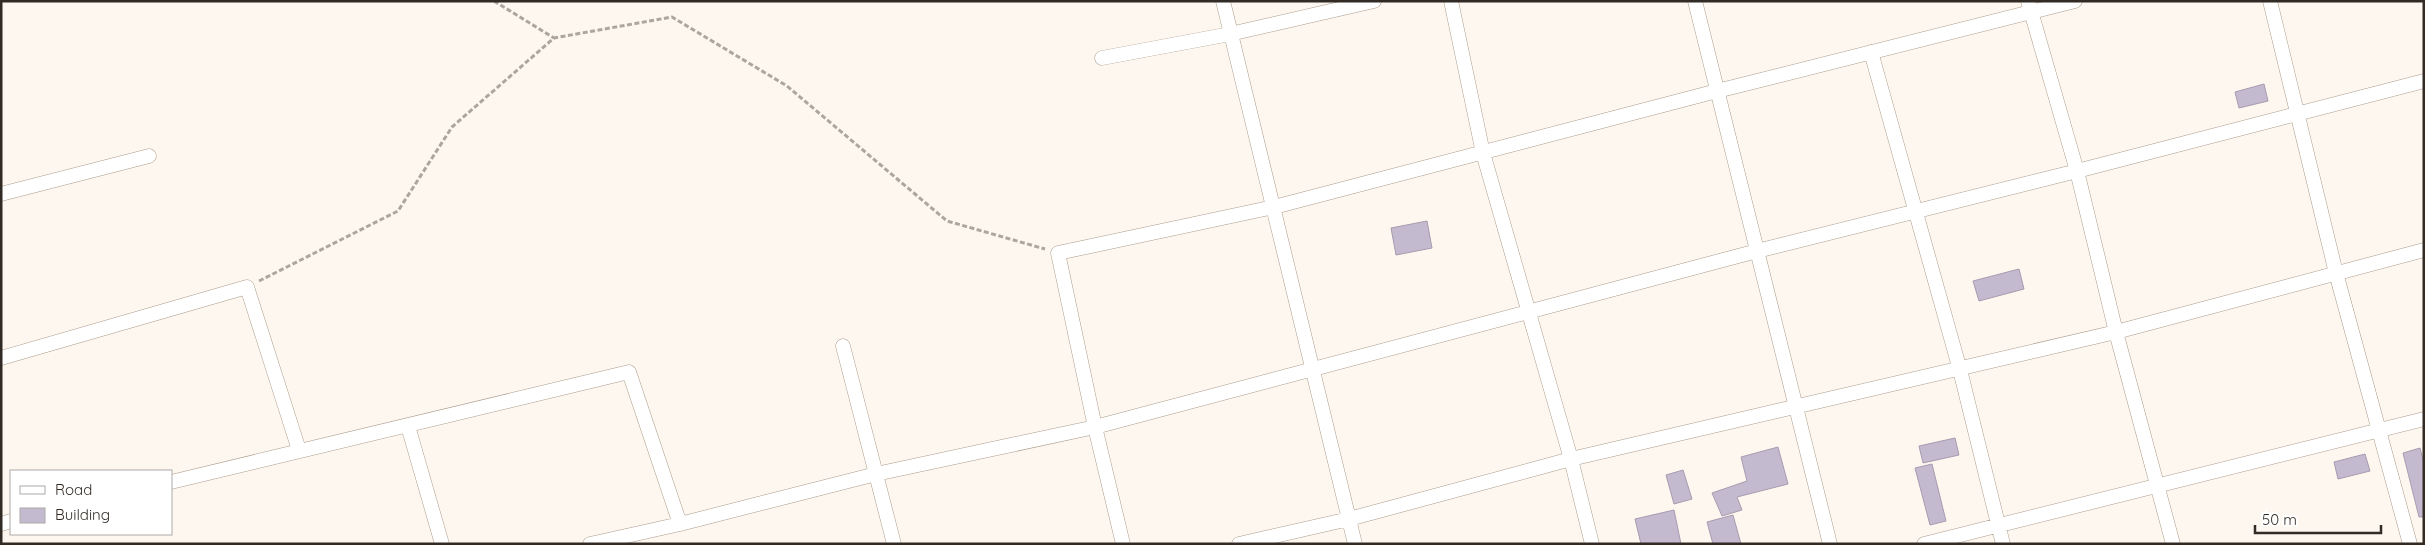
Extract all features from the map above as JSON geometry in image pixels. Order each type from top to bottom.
[{"type":"street","points":[[1223,1],[1356,544]]},
{"type":"street","points":[[1102,58],[1230,34],[1374,1]]},
{"type":"street","points":[[1451,1],[1483,153],[1530,311],[1571,459],[1592,544]]},
{"type":"street","points":[[1695,1],[1830,544]]},
{"type":"street","points":[[1123,544],[1095,427],[1058,253],[1274,207],[1871,52],[2030,7],[2075,1]]},
{"type":"street","points":[[2270,1],[2336,273],[2410,544]]},
{"type":"street","points":[[2030,7],[2077,172],[2116,332],[2173,544]]},
{"type":"street","points":[[1871,52],[1960,370],[2003,544]]},
{"type":"street","points":[[590,544],[680,524],[876,474],[1095,427],[1757,251],[2077,172],[2424,81]]},
{"type":"street","points":[[1,194],[149,156]]},
{"type":"street","points":[[1239,544],[1349,519],[1571,459],[1960,370],[2116,332],[2424,250]]},
{"type":"street","points":[[1,358],[248,287],[299,450]]},
{"type":"street","points":[[843,346],[894,544]]},
{"type":"street","points":[[172,482],[629,372],[680,524]]},
{"type":"street","points":[[1924,544],[2157,484],[2424,419]]},
{"type":"street","points":[[408,426],[442,544]]},
{"type":"path","points":[[494,1],[554,38]]},
{"type":"path","points":[[248,287],[398,211],[452,126],[554,38],[672,17],[786,86],[947,221],[1058,253]]},
{"type":"building","points":[[2264,84],[2268,101],[2239,108],[2235,92]]},
{"type":"building","points":[[1427,221],[1432,248],[1396,255],[1391,228]]},
{"type":"building","points":[[2019,269],[2024,289],[1979,301],[1973,281]]},
{"type":"building","points":[[1955,438],[1959,455],[1923,463],[1919,446]]},
{"type":"building","points":[[1778,447],[1788,484],[1737,497],[1742,510],[1722,516],[1712,493],[1747,481],[1741,457]]},
{"type":"building","points":[[2420,448],[2424,463],[2424,517],[2419,517],[2403,453]]},
{"type":"building","points":[[2365,454],[2370,471],[2338,479],[2334,462]]},
{"type":"building","points":[[1932,464],[1946,521],[1930,525],[1915,468]]},
{"type":"building","points":[[1683,470],[1692,499],[1674,504],[1666,475]]},
{"type":"building","points":[[1674,510],[1681,544],[1641,544],[1635,519]]},
{"type":"building","points":[[1733,515],[1741,544],[1713,544],[1707,522]]}]
